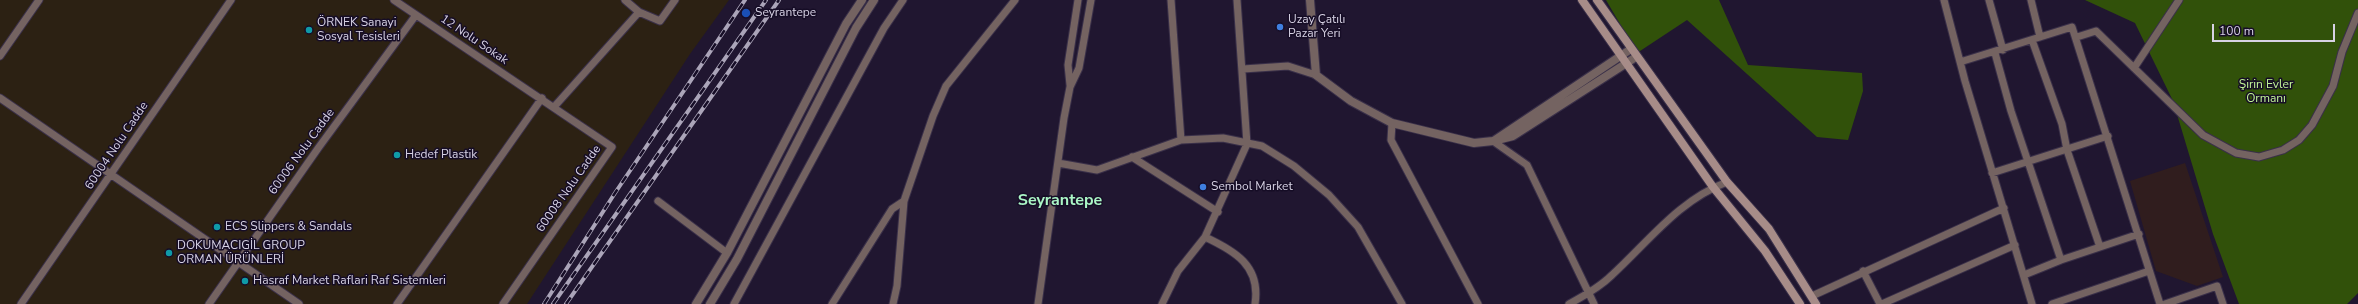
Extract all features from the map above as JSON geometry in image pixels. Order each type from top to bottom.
[{"type":"main road","points":[[1582,0],[1713,187],[1765,251],[1800,304]]},
{"type":"main road","points":[[1597,0],[1636,57],[1727,182],[1769,230],[1816,304]]},
{"type":"street","points":[[0,56],[39,0]]},
{"type":"street","name":"60004 Nolu Cadde","points":[[21,304],[231,0]]},
{"type":"street","name":"12 Nolu Sokak","points":[[394,0],[542,98]]},
{"type":"street","points":[[625,0],[639,12],[660,21],[674,0]]},
{"type":"street","points":[[696,304],[727,253],[846,24],[862,0]]},
{"type":"street","points":[[710,304],[737,259],[856,28],[874,0]]},
{"type":"street","points":[[734,304],[884,28],[903,0]]},
{"type":"street","points":[[893,304],[897,286],[904,202],[946,86],[1015,0]]},
{"type":"street","points":[[1038,304],[1070,87],[1068,65],[1078,0]]},
{"type":"street","points":[[1070,87],[1079,68],[1091,0]]},
{"type":"street","points":[[1171,0],[1182,140]]},
{"type":"street","points":[[1162,304],[1178,271],[1205,237],[1218,212],[1247,144],[1238,0]]},
{"type":"street","points":[[1310,0],[1316,75]]},
{"type":"street","points":[[1944,0],[1992,173],[2004,208],[2032,304]]},
{"type":"street","points":[[1989,0],[2003,50]]},
{"type":"street","points":[[2031,0],[2040,37]]},
{"type":"street","points":[[2134,68],[2179,0]]},
{"type":"street","points":[[554,107],[639,12]]},
{"type":"street","points":[[2077,37],[2096,31],[2203,135],[2236,153],[2259,157],[2275,154],[2299,140],[2312,125],[2333,86],[2342,52],[2358,13]]},
{"type":"street","name":"60006 Nolu Cadde","points":[[209,304],[319,146],[416,14]]},
{"type":"street","points":[[1960,62],[1995,53],[2072,26],[2077,37],[2160,304]]},
{"type":"street","points":[[2032,40],[2062,124],[2067,150],[2100,247]]},
{"type":"street","points":[[1493,141],[1510,128],[1631,49]]},
{"type":"street","points":[[1995,53],[2012,111],[2030,161],[2061,260]]},
{"type":"street","points":[[1243,69],[1288,66],[1316,75],[1351,101],[1392,123],[1474,143],[1493,141],[1513,136],[1636,57]]},
{"type":"street","points":[[0,98],[300,304]]},
{"type":"street","points":[[397,304],[542,98]]},
{"type":"street","name":"60008 Nolu Cadde","points":[[503,304],[612,147],[542,98]]},
{"type":"street","points":[[1392,123],[1391,140],[1478,304]]},
{"type":"street","points":[[1992,173],[2108,136]]},
{"type":"street","points":[[1058,163],[1097,170],[1182,140],[1223,138],[1262,146],[1294,166],[1329,195],[1358,227],[1402,304]]},
{"type":"street","points":[[1493,141],[1527,165],[1594,304]]},
{"type":"street","points":[[1132,157],[1218,212]]},
{"type":"street","points":[[1570,304],[1589,293],[1612,276],[1681,207],[1713,187],[1727,182]]},
{"type":"street","points":[[658,201],[727,253]]},
{"type":"street","points":[[832,304],[892,209],[904,202]]},
{"type":"street","points":[[1812,296],[2004,208]]},
{"type":"street","points":[[2024,276],[2061,260],[2139,234]]},
{"type":"street","points":[[1205,237],[1232,250],[1246,263],[1252,276],[1256,294],[1255,304]]},
{"type":"street","points":[[1863,272],[1881,304],[2015,245]]},
{"type":"street","points":[[2052,304],[2149,271]]},
{"type":"street","points":[[2164,304],[2217,286],[2223,304]]},
{"type":"shaded area","points":[[0,0],[729,0],[690,54],[527,304],[0,304]]},
{"type":"shaded area","points":[[2185,163],[2223,277],[2197,286],[2156,271],[2130,181]]},
{"type":"green space","points":[[1606,0],[1719,0],[1748,65],[1862,73],[1863,91],[1848,140],[1817,137],[1687,20],[1637,53]]},
{"type":"green space","name":"Şirin Evler Ormanı","points":[[2085,0],[2358,0],[2358,293],[2347,304],[2239,304],[2213,234],[2173,101],[2135,23]]},
{"type":"railway","points":[[544,304],[615,193],[745,0]]},
{"type":"railway","points":[[553,304],[766,0]]},
{"type":"railway","points":[[566,304],[779,0]]},
{"type":"place","name":"Seyrantepe","points":[[746,13]]},
{"type":"place","name":"Uzay Çatılı Pazar Yeri","points":[[1280,27]]},
{"type":"place","name":"ÖRNEK Sanayi Sosyal Tesisleri","points":[[309,30]]},
{"type":"place","name":"Hedef Plastik","points":[[397,155]]},
{"type":"place","name":"Sembol Market","points":[[1203,187]]},
{"type":"place","name":"ECS Slippers & Sandals","points":[[217,227]]},
{"type":"place","name":"DOKUMACIGİL GROUP ORMAN ÜRÜNLERİ","points":[[169,253]]},
{"type":"place","name":"Hasraf Market Raflari Raf Sistemleri","points":[[245,281]]},
{"type":"district","name":"Seyrantepe","points":[[1060,201]]}]
